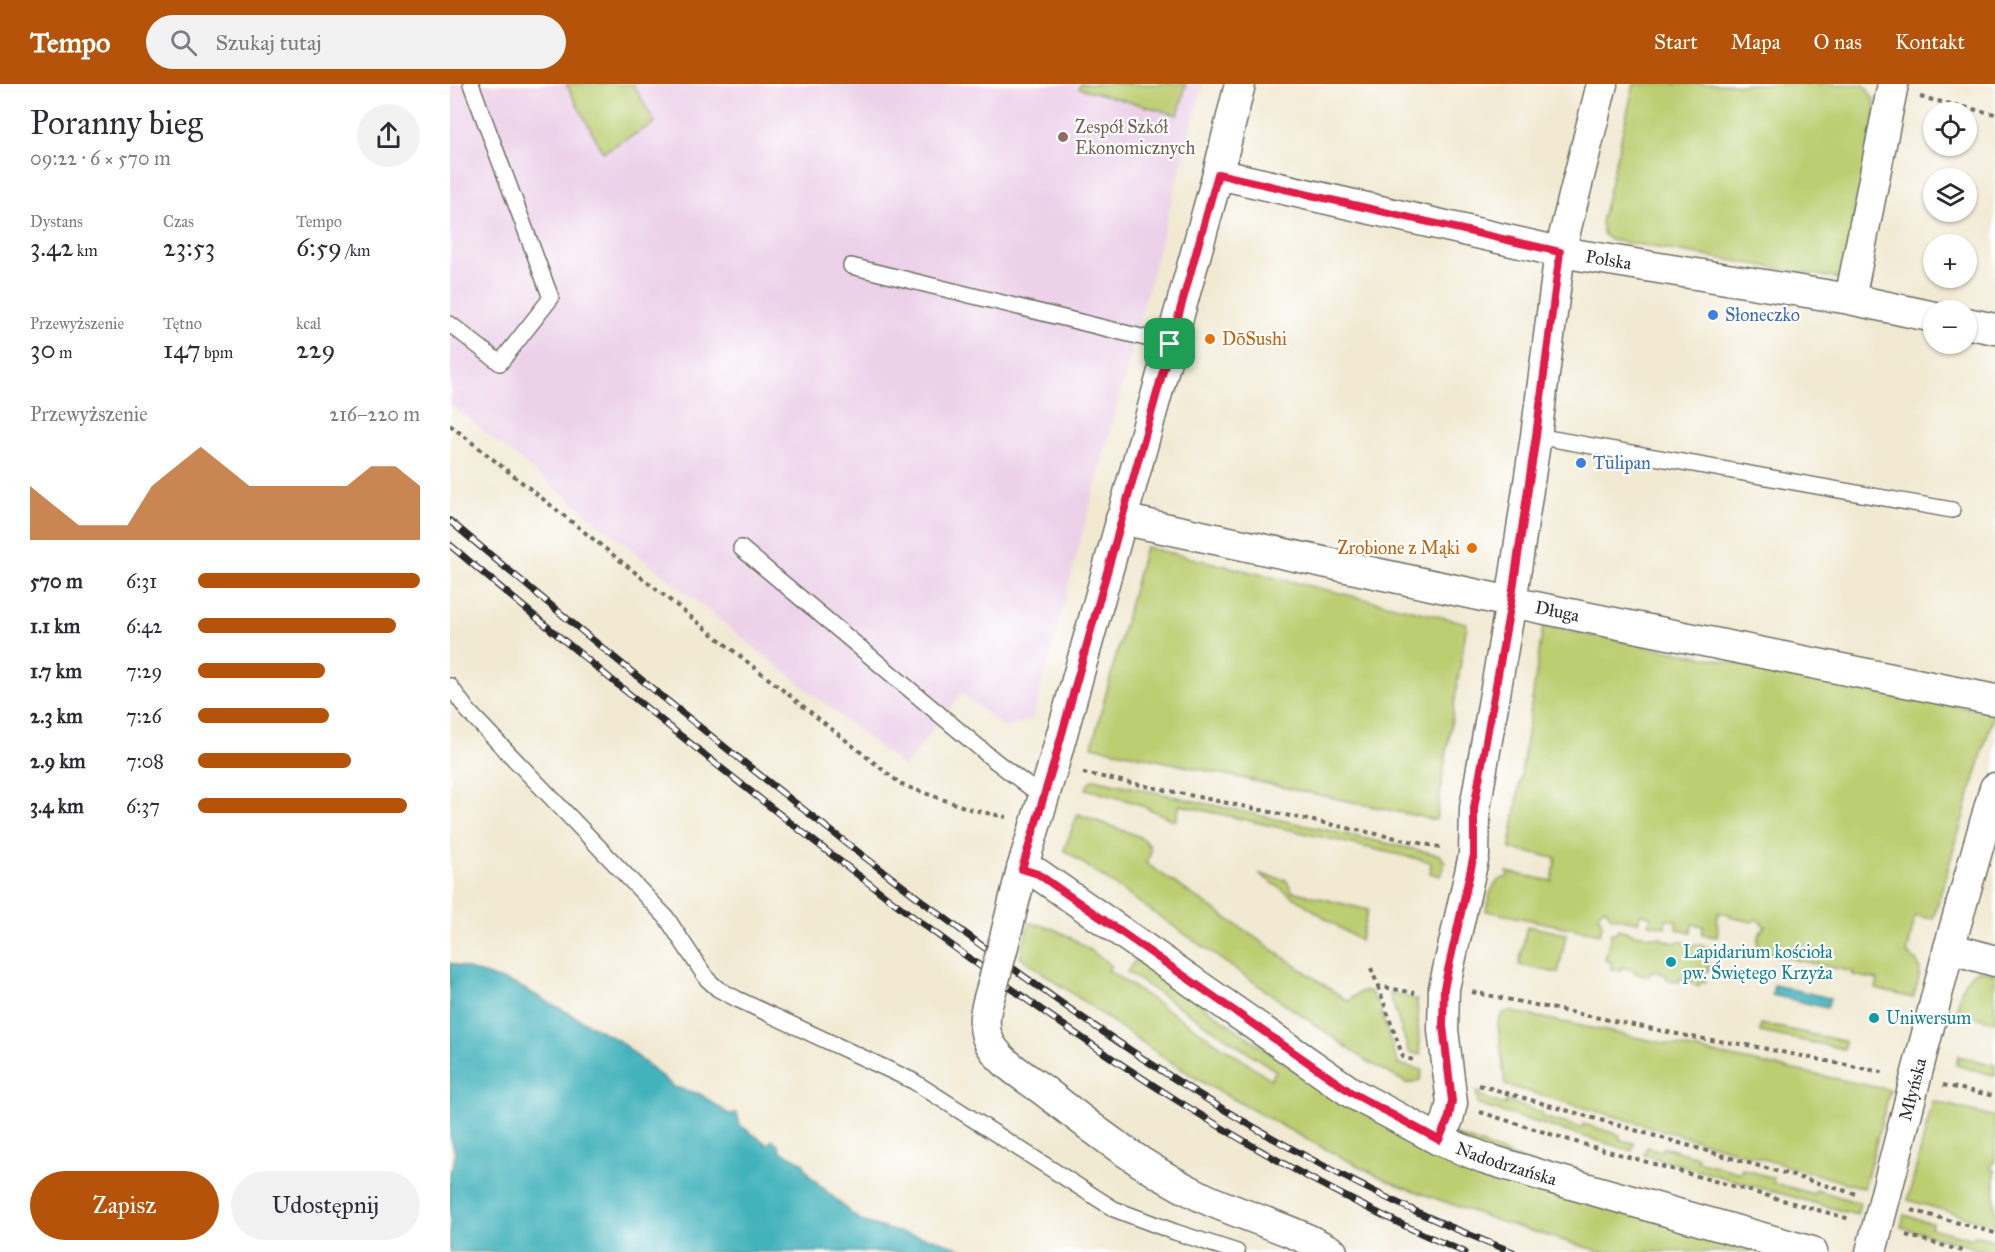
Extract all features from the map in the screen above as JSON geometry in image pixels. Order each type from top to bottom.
[{"type":"street","points":[[1240,84],[1218,174],[1022,869],[985,1015],[985,1030],[996,1052],[1018,1071],[1106,1139],[1166,1178],[1201,1196],[1332,1252]]},
{"type":"street","points":[[1439,1140],[1451,1109],[1452,1095],[1438,1070],[1443,1026],[1435,990],[1474,855],[1474,808],[1511,602],[1560,252],[1602,84]]},
{"type":"street","points":[[1850,299],[1893,88]]},
{"type":"street","name":"Polska","points":[[1218,174],[1560,252],[1850,299],[1923,314]]},
{"type":"street","points":[[1977,325],[1995,329]]},
{"type":"street","name":"Długa","points":[[1121,519],[1511,602],[1995,700]]},
{"type":"street","name":"Młyńska","points":[[1871,1252],[1949,948],[1995,788]]},
{"type":"street","name":"Nadodrzańska","points":[[1022,869],[1038,874],[1352,1093],[1439,1140],[1484,1158],[1812,1252]]},
{"type":"street","points":[[1949,948],[1995,961]]},
{"type":"lane","points":[[450,324],[500,363],[551,298],[471,84]]},
{"type":"lane","points":[[851,266],[1170,344]]},
{"type":"lane","points":[[1536,436],[1952,510]]},
{"type":"lane","points":[[741,548],[994,760],[1040,811]]},
{"type":"lane","points":[[450,686],[468,711],[666,918],[697,966],[714,986],[913,1082],[1114,1209],[1237,1252]]},
{"type":"path","points":[[1893,88],[1995,114]]},
{"type":"path","points":[[450,425],[902,785],[973,810],[1040,811]]},
{"type":"path","points":[[1080,783],[1083,771],[1474,855]]},
{"type":"path","points":[[1371,968],[1402,1057],[1608,1124],[1995,1233]]},
{"type":"path","points":[[1378,986],[1435,990],[1747,1045],[1995,1096]]},
{"type":"path","points":[[1474,1110],[1563,1138],[1860,1222]]},
{"type":"path","points":[[1905,1235],[1966,1252]]},
{"type":"shaded area","points":[[450,84],[1203,84],[1033,718],[1005,728],[961,693],[904,767],[450,404]]},
{"type":"green space","points":[[566,84],[633,84],[655,123],[603,152]]},
{"type":"green space","points":[[1080,84],[1186,84],[1178,115],[1079,88]]},
{"type":"green space","points":[[1634,84],[1864,84],[1874,100],[1876,112],[1841,279],[1611,240],[1604,235],[1601,223]]},
{"type":"green space","points":[[1145,547],[1467,623],[1436,820],[1092,746]]},
{"type":"green space","points":[[1543,626],[1994,713],[1933,919],[1915,916],[1907,954],[1918,963],[1920,973],[1913,998],[1876,989],[1878,980],[1853,975],[1853,972],[1757,951],[1758,935],[1765,926],[1756,919],[1752,922],[1730,917],[1729,914],[1718,913],[1717,937],[1702,935],[1703,926],[1692,924],[1691,932],[1676,929],[1676,921],[1666,919],[1665,927],[1649,924],[1651,917],[1641,913],[1638,922],[1611,917],[1606,908],[1598,913],[1602,924],[1600,934],[1486,911],[1494,885],[1508,877],[1507,872],[1552,881],[1556,858],[1510,849]]},
{"type":"green space","points":[[1094,779],[1440,855],[1445,862],[1440,876],[1430,873],[1431,862],[1180,805],[1175,821],[1136,803],[1086,789],[1089,782]]},
{"type":"green space","points":[[1078,814],[1143,839],[1151,851],[1146,863],[1348,1001],[1360,992],[1370,991],[1378,1004],[1398,1064],[1422,1070],[1420,1080],[1408,1084],[1367,1061],[1064,850]]},
{"type":"green space","points":[[1259,874],[1286,880],[1292,891],[1368,910],[1360,941]]},
{"type":"green space","points":[[1029,923],[1052,928],[1082,945],[1111,965],[1108,970],[1271,1079],[1276,1071],[1127,972],[1136,959],[1306,1078],[1765,1252],[1602,1252],[1504,1223],[1388,1181],[1202,1082],[1020,957]]},
{"type":"green space","points":[[1527,926],[1566,934],[1558,973],[1519,965]]},
{"type":"green space","points":[[1618,929],[1677,943],[1678,941],[1709,947],[1709,950],[1713,951],[1709,954],[1707,962],[1708,971],[1703,971],[1702,979],[1706,981],[1705,983],[1700,982],[1699,986],[1680,978],[1679,982],[1666,979],[1667,975],[1651,971],[1649,976],[1621,967],[1621,971],[1611,969],[1611,962],[1605,960],[1611,933],[1616,933]]},
{"type":"green space","points":[[1982,970],[1995,974],[1995,1022],[1956,1012],[1966,980],[1970,975]]},
{"type":"green space","points":[[1389,992],[1417,1000],[1421,1055],[1409,1052]]},
{"type":"green space","points":[[1509,1011],[1890,1090],[1864,1188],[1505,1085],[1498,1023],[1502,1014]]},
{"type":"green space","points":[[1761,1024],[1845,1041],[1844,1049],[1760,1032]]},
{"type":"green space","points":[[1958,1056],[1995,1065],[1995,1076],[1956,1065]]},
{"type":"green space","points":[[1476,1091],[1481,1093],[1480,1097],[1505,1105],[1506,1101],[1543,1113],[1542,1117],[1582,1128],[1583,1124],[1620,1135],[1620,1140],[1634,1143],[1632,1151],[1478,1105]]},
{"type":"green space","points":[[1933,1101],[1995,1117],[1995,1161],[1990,1167],[1995,1171],[1995,1225],[1908,1200]]},
{"type":"green space","points":[[1647,1147],[1662,1151],[1663,1147],[1698,1157],[1697,1161],[1741,1173],[1742,1169],[1773,1178],[1773,1183],[1814,1194],[1816,1190],[1860,1203],[1857,1215],[1644,1155]]},
{"type":"green space","points":[[1904,1215],[1932,1223],[1931,1228],[1973,1239],[1975,1235],[1995,1241],[1995,1252],[1901,1227]]},
{"type":"water","points":[[450,963],[517,985],[618,1040],[674,1087],[700,1094],[729,1114],[737,1113],[740,1125],[767,1144],[773,1140],[779,1146],[780,1151],[802,1162],[810,1176],[864,1222],[934,1239],[971,1252],[450,1252],[450,1171],[455,1154],[450,1137]]},
{"type":"water","points":[[1774,985],[1830,998],[1827,1008],[1772,995]]},
{"type":"railway","points":[[450,521],[671,704],[839,837],[1041,989],[1115,1040],[1269,1136],[1348,1179],[1429,1218],[1513,1252]]},
{"type":"railway","points":[[450,545],[794,826],[912,916],[1043,1011],[1110,1057],[1247,1143],[1390,1219],[1464,1252]]},
{"type":"place","name":"Zespół Szkół Ekonomicznych","points":[[1063,137]]},
{"type":"place","name":"Słoneczko","points":[[1713,315]]},
{"type":"place","name":"DōSushi","points":[[1210,339]]},
{"type":"place","name":"Tulipan","points":[[1581,463]]},
{"type":"place","name":"Zrobione z Mąki","points":[[1472,548]]},
{"type":"place","name":"Lapidarium kościoła pw. Świętego Krzyża","points":[[1671,962]]},
{"type":"place","name":"Uniwersum","points":[[1874,1018]]},
{"type":"route","points":[[1218,174],[1560,252],[1511,602],[1474,808],[1474,855],[1444,988],[1443,1026],[1452,1101],[1449,1117],[1439,1140],[1352,1093],[1038,874],[1022,869],[1053,766],[1170,344],[1218,174]]}]
